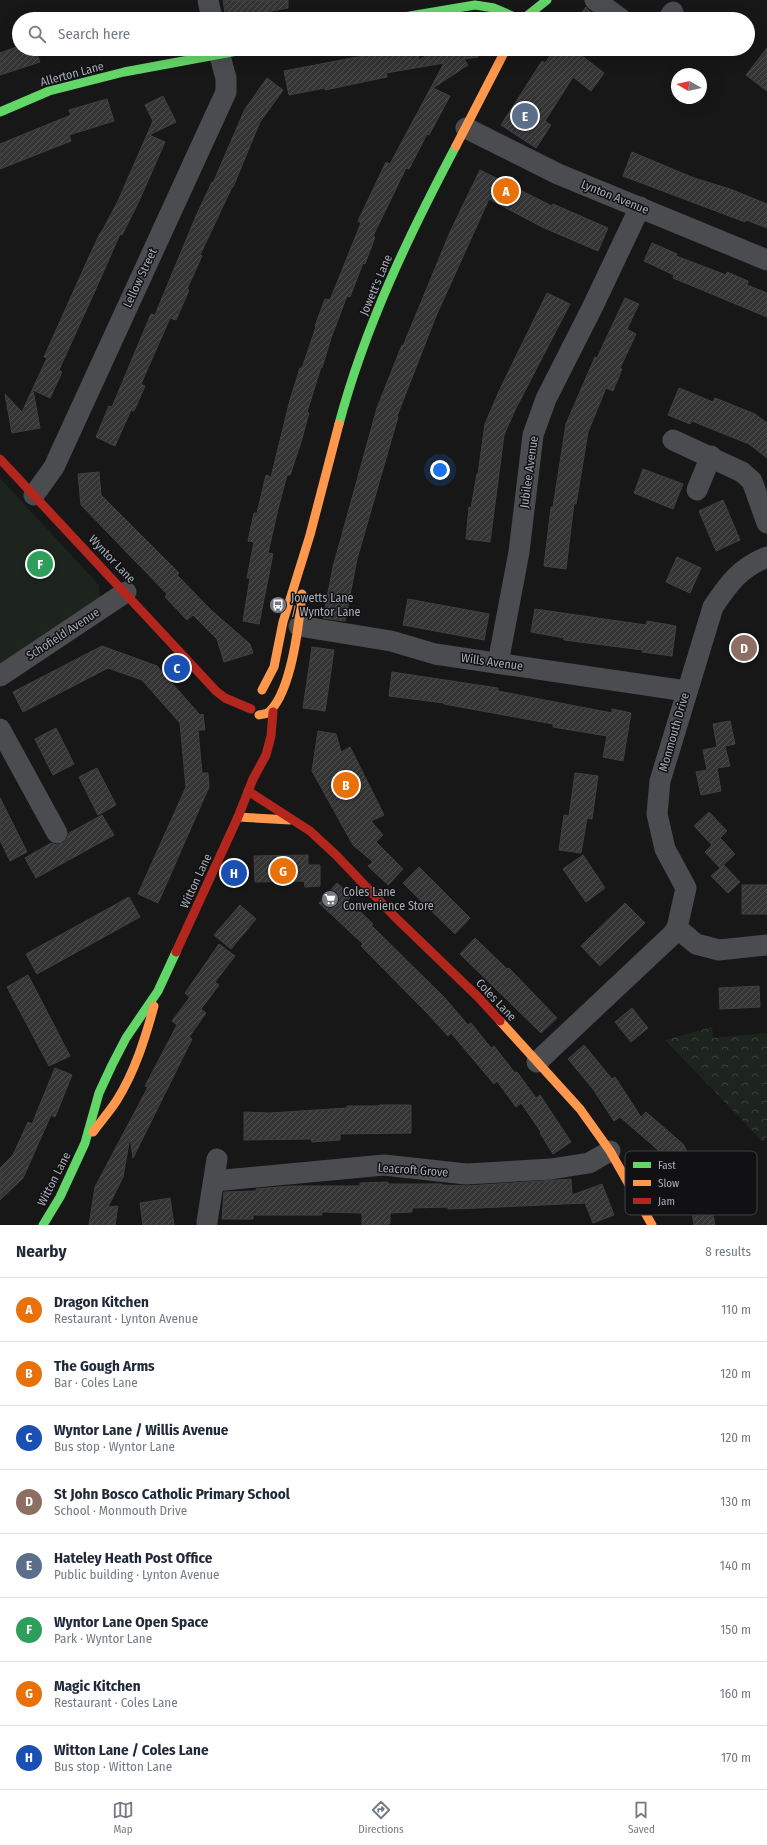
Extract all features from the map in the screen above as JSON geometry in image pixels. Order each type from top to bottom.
[{"type":"street","points":[[208,0],[211,12]]},
{"type":"street","points":[[532,12],[547,0]]},
{"type":"street","points":[[595,0],[611,12]]},
{"type":"street","points":[[434,12],[475,5],[494,8],[503,12]]},
{"type":"street","name":"Allerton Lane","points":[[0,112],[49,91],[124,72],[200,56]]},
{"type":"street","name":"Lellow Street","points":[[34,496],[54,467],[226,92],[226,78],[220,56]]},
{"type":"street","name":"Jowett's Lane","points":[[256,694],[269,681],[283,624],[307,547],[349,391],[367,336],[405,248],[502,56]]},
{"type":"street","name":"Lynton Avenue","points":[[466,128],[558,174],[767,260]]},
{"type":"street","name":"Jubilee Avenue","points":[[498,663],[519,552],[533,436],[546,399],[593,306],[640,207]]},
{"type":"street","points":[[673,440],[711,456],[742,472],[752,481],[767,522]]},
{"type":"street","points":[[697,490],[711,456]]},
{"type":"street","name":"Wyntor Lane","points":[[0,459],[205,677],[216,692],[223,698],[252,710]]},
{"type":"street","name":"Jowett's Lane","points":[[274,708],[284,688],[299,626],[307,547]]},
{"type":"street","name":"Monmouth Drive","points":[[677,928],[686,888],[665,849],[657,814],[660,781],[686,691],[713,607],[727,586],[739,572],[753,563],[767,557]]},
{"type":"street","name":"Schofield Avenue","points":[[0,676],[126,592]]},
{"type":"street","points":[[277,650],[288,641],[293,625],[299,626]]},
{"type":"street","name":"Wills Avenue","points":[[299,626],[391,640],[435,654],[686,691]]},
{"type":"street","name":"Wyntor Lane","points":[[205,677],[226,687]]},
{"type":"street","points":[[252,710],[261,716],[274,708],[273,695],[270,692],[256,694],[250,705],[257,725]]},
{"type":"street","name":"Witton Lane","points":[[43,1225],[60,1197],[85,1143],[99,1093],[112,1065],[126,1038],[158,991],[238,818],[253,779],[266,755],[271,736],[274,708]]},
{"type":"street","points":[[0,729],[57,833]]},
{"type":"street","name":"Witton Lane","points":[[253,779],[255,756]]},
{"type":"street","name":"Coles Lane","points":[[248,791],[290,820],[310,831],[336,854],[395,918],[478,997],[580,1109],[610,1151],[625,1176]]},
{"type":"street","name":"Coles Lane","points":[[238,818],[290,820]]},
{"type":"street","points":[[537,1062],[677,928],[696,944],[720,950],[767,945]]},
{"type":"street","name":"Witton Lane","points":[[85,1143],[117,1100],[134,1065],[144,1044],[158,991]]},
{"type":"street","name":"Leacroft Grove","points":[[214,1181],[384,1166],[466,1174],[551,1168],[588,1163],[610,1151]]},
{"type":"street","points":[[207,1222],[217,1158]]},
{"type":"street","name":"Coles Lane","points":[[647,1215],[652,1225]]},
{"type":"green space","points":[[0,478],[99,585],[100,602],[0,664]]},
{"type":"green space","points":[[712,1027],[713,1038],[767,1033],[767,1137],[763,1142],[665,1040]]},
{"type":"building","points":[[223,0],[288,0],[288,8],[265,12],[225,12]]},
{"type":"building","points":[[586,7],[591,12],[582,12]]},
{"type":"building","points":[[767,48],[767,91],[746,75]]},
{"type":"building","points":[[12,49],[12,56],[38,56],[40,62],[0,75],[0,53]]},
{"type":"building","points":[[363,56],[419,56],[419,60],[425,56],[478,57],[464,59],[468,65],[433,88],[450,96],[429,135],[427,134],[409,169],[406,168],[373,236],[375,237],[365,264],[363,263],[350,297],[347,296],[331,338],[322,368],[321,367],[307,412],[309,413],[301,442],[290,475],[287,475],[268,553],[273,554],[259,624],[243,621],[250,578],[247,578],[254,542],[248,541],[254,513],[257,513],[266,475],[271,477],[290,400],[300,368],[302,368],[325,299],[330,300],[361,223],[358,221],[386,162],[390,164],[444,63],[386,73],[387,77],[325,90],[325,88],[289,95],[284,71]]},
{"type":"building","points":[[550,56],[582,56],[604,73],[591,91],[573,77],[545,121],[551,125],[536,148],[501,125],[542,61],[545,63]]},
{"type":"building","points":[[267,78],[283,90],[260,122],[233,187],[200,255],[202,256],[187,289],[189,290],[176,320],[170,318],[141,384],[145,386],[134,411],[131,410],[115,446],[96,437],[109,406],[112,407],[151,314],[155,315],[196,216],[212,182],[213,183],[245,109]]},
{"type":"building","points":[[163,96],[176,122],[149,135],[165,142],[139,201],[122,235],[120,234],[59,370],[62,372],[50,398],[33,390],[40,428],[12,433],[5,394],[22,412],[47,358],[44,357],[88,259],[100,233],[118,201],[153,121],[145,105]]},
{"type":"building","points":[[107,99],[114,121],[69,135],[71,141],[0,169],[0,144],[71,115],[69,110]]},
{"type":"building","points":[[632,152],[694,178],[730,189],[767,204],[767,228],[746,220],[745,222],[623,176]]},
{"type":"building","points":[[480,170],[552,206],[553,204],[608,228],[598,251],[542,227],[489,199],[436,316],[397,416],[398,417],[357,559],[345,621],[323,618],[333,567],[377,408],[450,232]]},
{"type":"building","points":[[652,243],[677,254],[676,256],[726,275],[727,272],[748,281],[747,285],[767,293],[767,317],[673,278],[674,275],[644,261]]},
{"type":"building","points":[[547,293],[570,304],[515,410],[504,435],[490,542],[466,539],[469,507],[471,508],[478,474],[485,424],[500,389]]},
{"type":"building","points":[[625,298],[639,304],[627,329],[636,334],[620,368],[622,369],[613,391],[606,388],[588,432],[576,504],[574,503],[566,569],[544,566],[551,507],[553,507],[566,424],[595,357],[597,358]]},
{"type":"building","points":[[679,388],[713,402],[715,398],[755,414],[767,423],[767,458],[749,444],[692,421],[690,424],[668,415]]},
{"type":"building","points":[[643,469],[683,484],[673,509],[634,493]]},
{"type":"building","points":[[99,472],[101,495],[179,573],[177,575],[211,610],[250,644],[253,653],[224,662],[217,639],[193,615],[187,620],[165,597],[167,594],[81,505],[78,474]]},
{"type":"building","points":[[723,500],[740,540],[716,551],[699,511]]},
{"type":"building","points":[[677,557],[701,568],[690,593],[666,582]]},
{"type":"building","points":[[408,599],[489,614],[484,640],[403,625]]},
{"type":"building","points":[[535,609],[646,625],[647,621],[676,626],[672,656],[642,652],[643,650],[564,640],[564,638],[531,632]]},
{"type":"building","points":[[102,646],[157,666],[200,715],[203,714],[205,730],[198,730],[202,773],[208,773],[209,787],[158,903],[138,894],[186,787],[180,723],[142,680],[108,668],[23,712],[13,692]]},
{"type":"building","points":[[312,647],[334,650],[325,711],[303,708]]},
{"type":"building","points":[[392,672],[498,688],[498,691],[612,713],[612,709],[631,713],[623,761],[603,757],[607,736],[553,727],[553,724],[444,703],[389,696]]},
{"type":"building","points":[[730,721],[735,744],[725,746],[730,766],[717,768],[721,791],[701,795],[696,772],[707,770],[703,750],[717,747],[713,724]]},
{"type":"building","points":[[56,728],[74,764],[53,775],[35,739]]},
{"type":"building","points":[[318,731],[336,734],[341,752],[350,747],[384,815],[371,821],[383,835],[376,842],[403,869],[388,885],[368,866],[373,862],[353,845],[312,771]]},
{"type":"building","points":[[97,768],[116,805],[98,815],[79,777]]},
{"type":"building","points":[[575,773],[598,776],[592,819],[587,818],[581,853],[559,850],[564,815],[569,816]]},
{"type":"building","points":[[0,798],[27,852],[10,861],[0,840]]},
{"type":"building","points":[[709,812],[727,831],[720,838],[735,854],[720,868],[705,852],[712,845],[694,826]]},
{"type":"building","points":[[102,815],[114,835],[36,878],[25,858],[51,843],[57,845],[63,843],[67,839],[69,833]]},
{"type":"building","points":[[308,855],[308,865],[320,865],[320,886],[305,887],[304,881],[255,882],[254,856]]},
{"type":"building","points":[[583,855],[605,888],[586,902],[563,869]]},
{"type":"building","points":[[724,865],[740,882],[728,893],[711,876]]},
{"type":"building","points":[[419,867],[470,918],[455,934],[403,883]]},
{"type":"building","points":[[337,883],[351,896],[348,900],[373,924],[371,925],[444,997],[468,1025],[471,1023],[491,1048],[494,1046],[515,1073],[517,1072],[536,1098],[540,1095],[571,1142],[553,1154],[540,1133],[541,1132],[521,1103],[516,1107],[497,1081],[494,1084],[451,1033],[448,1036],[361,946],[363,944],[319,903]]},
{"type":"building","points":[[742,885],[767,885],[767,914],[742,914]]},
{"type":"building","points":[[129,897],[140,917],[37,974],[26,954]]},
{"type":"building","points":[[625,903],[645,923],[600,966],[581,946]]},
{"type":"building","points":[[240,905],[256,919],[231,949],[214,935]]},
{"type":"building","points":[[475,938],[507,969],[509,968],[557,1018],[541,1033],[460,954]]},
{"type":"building","points":[[219,944],[235,956],[215,982],[219,985],[201,1009],[206,1013],[189,1037],[192,1039],[133,1158],[130,1137],[123,1177],[108,1207],[118,1206],[115,1225],[89,1225],[95,1187],[148,1087],[145,1086],[177,1025],[172,1021],[190,997],[185,993]]},
{"type":"building","points":[[28,975],[70,1056],[49,1066],[7,987]]},
{"type":"building","points":[[759,986],[760,1007],[720,1009],[719,988]]},
{"type":"building","points":[[632,1008],[648,1028],[631,1042],[615,1022]]},
{"type":"building","points":[[584,1045],[612,1079],[615,1077],[641,1117],[646,1112],[683,1144],[687,1151],[659,1151],[620,1117],[614,1121],[593,1089],[568,1059]]},
{"type":"building","points":[[55,1068],[72,1075],[55,1117],[51,1115],[23,1178],[0,1200],[0,1168],[13,1155],[28,1122],[32,1124]]},
{"type":"building","points":[[411,1105],[411,1133],[340,1134],[340,1140],[312,1142],[311,1139],[244,1140],[244,1112],[270,1113],[347,1108],[347,1106]]},
{"type":"building","points":[[571,1179],[572,1195],[602,1184],[614,1215],[593,1223],[585,1203],[448,1209],[448,1207],[412,1208],[412,1212],[390,1213],[390,1224],[362,1225],[362,1213],[322,1212],[322,1215],[253,1215],[253,1219],[222,1219],[224,1192],[256,1191],[256,1189],[291,1186],[360,1186],[360,1183],[388,1182],[388,1184],[442,1184],[467,1186]]},
{"type":"building","points":[[170,1198],[174,1225],[143,1225],[140,1203]]},
{"type":"building","points":[[693,1215],[713,1215],[715,1225],[694,1225]]},
{"type":"traffic: fast","points":[[532,12],[547,0]]},
{"type":"traffic: fast","points":[[434,12],[475,5],[494,8],[503,12]]},
{"type":"traffic: fast","points":[[0,112],[49,91],[124,72],[210,56]]},
{"type":"traffic: fast","points":[[339,424],[375,316],[405,247],[456,146]]},
{"type":"traffic: fast","points":[[43,1225],[60,1197],[85,1143],[99,1093],[112,1065],[126,1038],[158,991],[176,952]]},
{"type":"traffic: slow","points":[[456,146],[502,56]]},
{"type":"traffic: slow","points":[[262,690],[274,667],[283,622],[310,535],[339,424]]},
{"type":"traffic: slow","points":[[259,715],[269,712],[278,701],[284,688],[293,656],[302,594]]},
{"type":"traffic: slow","points":[[238,817],[290,820]]},
{"type":"traffic: slow","points":[[93,1132],[114,1104],[129,1078],[143,1043],[154,1006]]},
{"type":"traffic: slow","points":[[500,1021],[580,1109],[610,1151],[625,1177]]},
{"type":"traffic: slow","points":[[646,1215],[652,1225]]},
{"type":"traffic: jam","points":[[0,459],[216,691],[225,698],[251,709]]},
{"type":"traffic: jam","points":[[176,952],[238,817],[253,779],[266,755],[271,736],[273,712]]},
{"type":"traffic: jam","points":[[248,791],[310,831],[336,855],[395,917],[478,997],[500,1021]]},
{"type":"place","name":"Hateley Heath Post Office","points":[[525,116]]},
{"type":"place","name":"Dragon Kitchen","points":[[506,191]]},
{"type":"place","name":"Wyntor Lane Open Space","points":[[40,564]]},
{"type":"place","name":"Jowetts Lane / Wyntor Lane","points":[[278,605]]},
{"type":"place","name":"St John Bosco Catholic Primary School","points":[[744,648]]},
{"type":"place","name":"Wyntor Lane / Willis Avenue","points":[[177,668]]},
{"type":"place","name":"The Gough Arms","points":[[346,785]]},
{"type":"place","name":"Magic Kitchen","points":[[283,871]]},
{"type":"place","name":"Witton Lane / Coles Lane","points":[[234,873]]},
{"type":"place","name":"Coles Lane Convenience Store","points":[[330,899]]}]
